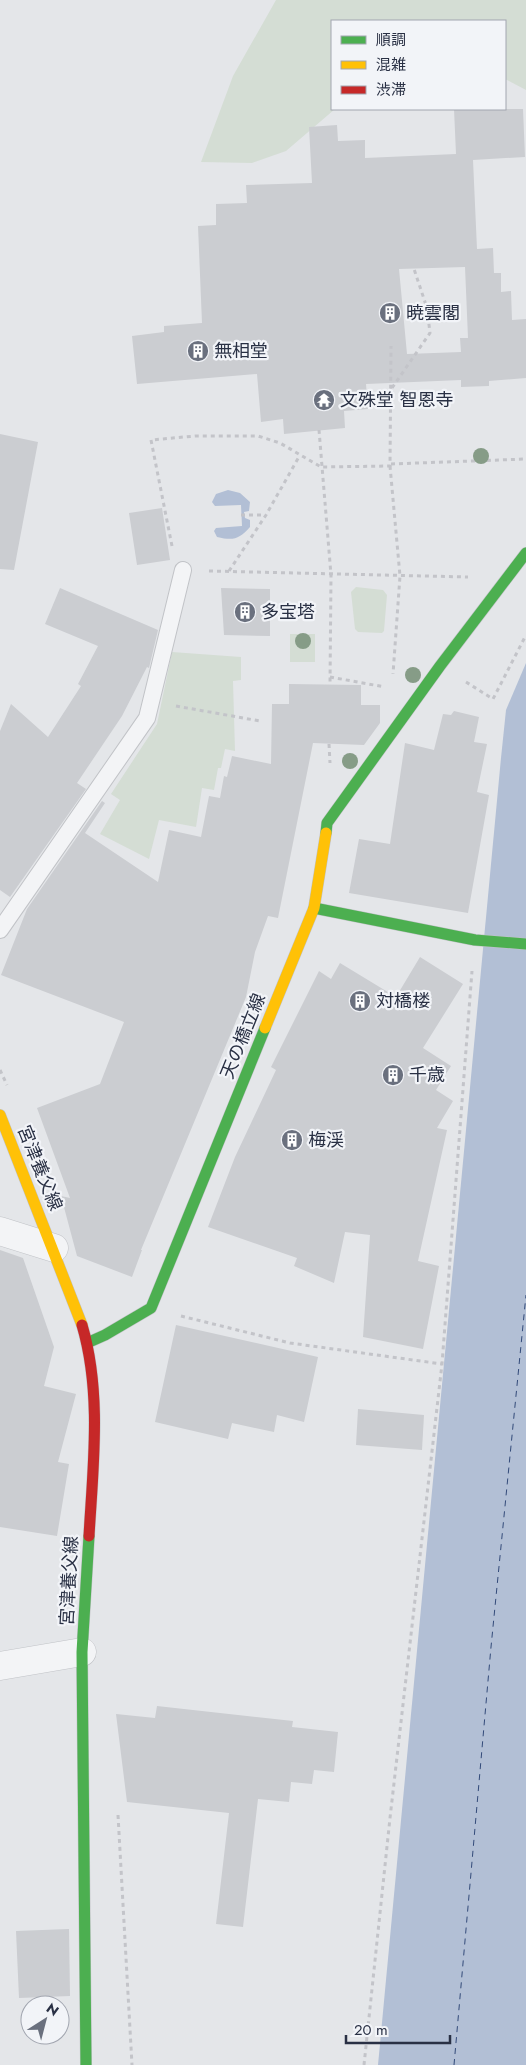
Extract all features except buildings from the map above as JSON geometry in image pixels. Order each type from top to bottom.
[{"type":"main road","name":"天の橋立線","points":[[151,1308],[314,908],[327,823],[440,666],[526,552]]},
{"type":"main road","points":[[314,908],[484,940],[526,944]]},
{"type":"main road","name":"宮津養父線","points":[[0,1116],[77,1309],[87,1342],[96,1423],[82,1652],[86,2065]]},
{"type":"main road","points":[[87,1342],[105,1335],[151,1308]]},
{"type":"street","points":[[0,1231],[54,1248]]},
{"type":"street","points":[[0,1666],[82,1652]]},
{"type":"lane","points":[[0,930],[147,718],[183,570]]},
{"type":"path","points":[[391,388],[430,333],[428,308],[414,269]]},
{"type":"path","points":[[391,346],[390,465],[400,576],[392,689]]},
{"type":"path","points":[[319,430],[331,575],[330,685]]},
{"type":"path","points":[[508,578],[176,570],[151,440],[195,436],[258,436],[280,443],[321,467],[526,459]]},
{"type":"path","points":[[229,572],[266,515],[300,455]]},
{"type":"path","points":[[241,515],[266,515]]},
{"type":"path","points":[[440,666],[493,699],[526,635]]},
{"type":"path","points":[[330,677],[421,694]]},
{"type":"path","points":[[151,702],[260,721]]},
{"type":"path","points":[[364,2065],[442,1364],[472,975]]},
{"type":"path","points":[[151,1308],[290,1342],[442,1364]]},
{"type":"shaded area","points":[[276,0],[526,0],[526,90],[506,80],[506,20],[331,20],[331,110],[334,110],[286,151],[252,163],[201,162],[233,76]]},
{"type":"shaded area","points":[[356,587],[383,590],[387,595],[384,631],[382,633],[358,632],[355,629],[351,592]]},
{"type":"shaded area","points":[[290,634],[315,634],[315,662],[290,662]]},
{"type":"shaded area","points":[[172,652],[241,657],[241,680],[233,681],[235,751],[225,749],[221,768],[218,768],[214,790],[202,788],[196,827],[159,820],[149,859],[100,834],[120,800],[111,794],[157,724]]},
{"type":"water","points":[[228,490],[240,493],[250,502],[249,511],[244,512],[245,518],[250,520],[250,527],[243,534],[232,539],[217,537],[214,531],[216,528],[242,526],[241,505],[215,506],[212,502],[216,494]]},
{"type":"water","points":[[526,663],[526,2065],[378,2065],[506,710]]},
{"type":"ferry route","points":[[454,2065],[491,1647],[526,1295]]},
{"type":"traffic: fast","points":[[326,833],[327,823],[440,666],[526,553]]},
{"type":"traffic: fast","points":[[314,908],[475,940],[526,944]]},
{"type":"traffic: fast","points":[[87,1343],[105,1335],[151,1308],[265,1028]]},
{"type":"traffic: fast","points":[[86,2065],[82,1652],[89,1536]]},
{"type":"traffic: slow","points":[[265,1028],[314,908],[326,833]]},
{"type":"traffic: slow","points":[[0,1115],[82,1325]]},
{"type":"traffic: jam","points":[[82,1325],[92,1377],[95,1430],[89,1536]]},
{"type":"place","name":"暁雲閣","points":[[390,313]]},
{"type":"place","name":"無相堂","points":[[198,351]]},
{"type":"place","name":"文殊堂 智恩寺","points":[[324,400]]},
{"type":"place","name":"多宝塔","points":[[245,612]]},
{"type":"place","name":"対橋楼","points":[[360,1001]]},
{"type":"place","name":"千歳","points":[[393,1075]]},
{"type":"place","name":"梅渓","points":[[292,1140]]}]
